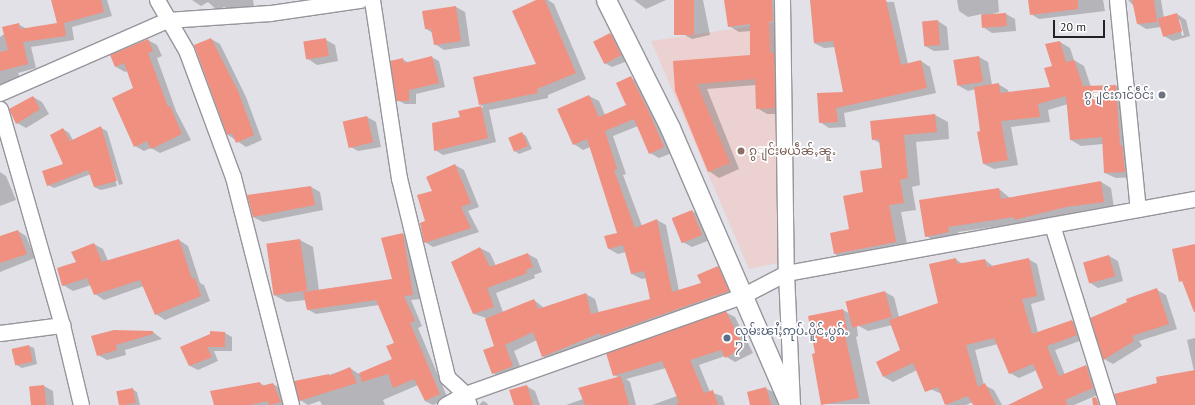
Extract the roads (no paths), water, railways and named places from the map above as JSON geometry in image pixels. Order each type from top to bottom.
[{"type":"street","points":[[157,0],[167,20],[186,50],[233,177],[291,405]]},
{"type":"street","points":[[0,93],[167,20],[267,6],[360,0]]},
{"type":"street","points":[[372,0],[401,186],[447,377],[467,400]]},
{"type":"street","points":[[606,0],[670,128],[791,405]]},
{"type":"street","points":[[782,0],[786,273],[791,405]]},
{"type":"street","points":[[1117,0],[1138,209]]},
{"type":"street","points":[[0,109],[62,325],[81,405]]},
{"type":"street","points":[[446,405],[467,400],[744,295],[786,273],[1195,199]]},
{"type":"street","points":[[1052,225],[1108,405]]},
{"type":"street","points":[[0,333],[62,325]]},
{"type":"place","name":"ၵွျင်းၵၢင်ဝဵင်း","points":[[1162,95]]},
{"type":"place","name":"ၵွျင်းမယဵၼ်ႇၼူႉ","points":[[741,151]]},
{"type":"place","name":"လုမ်းၽၢႆႇဢုပ်ႉပိူင်ႇပွၵ်ႉ ႒","points":[[727,338]]}]
